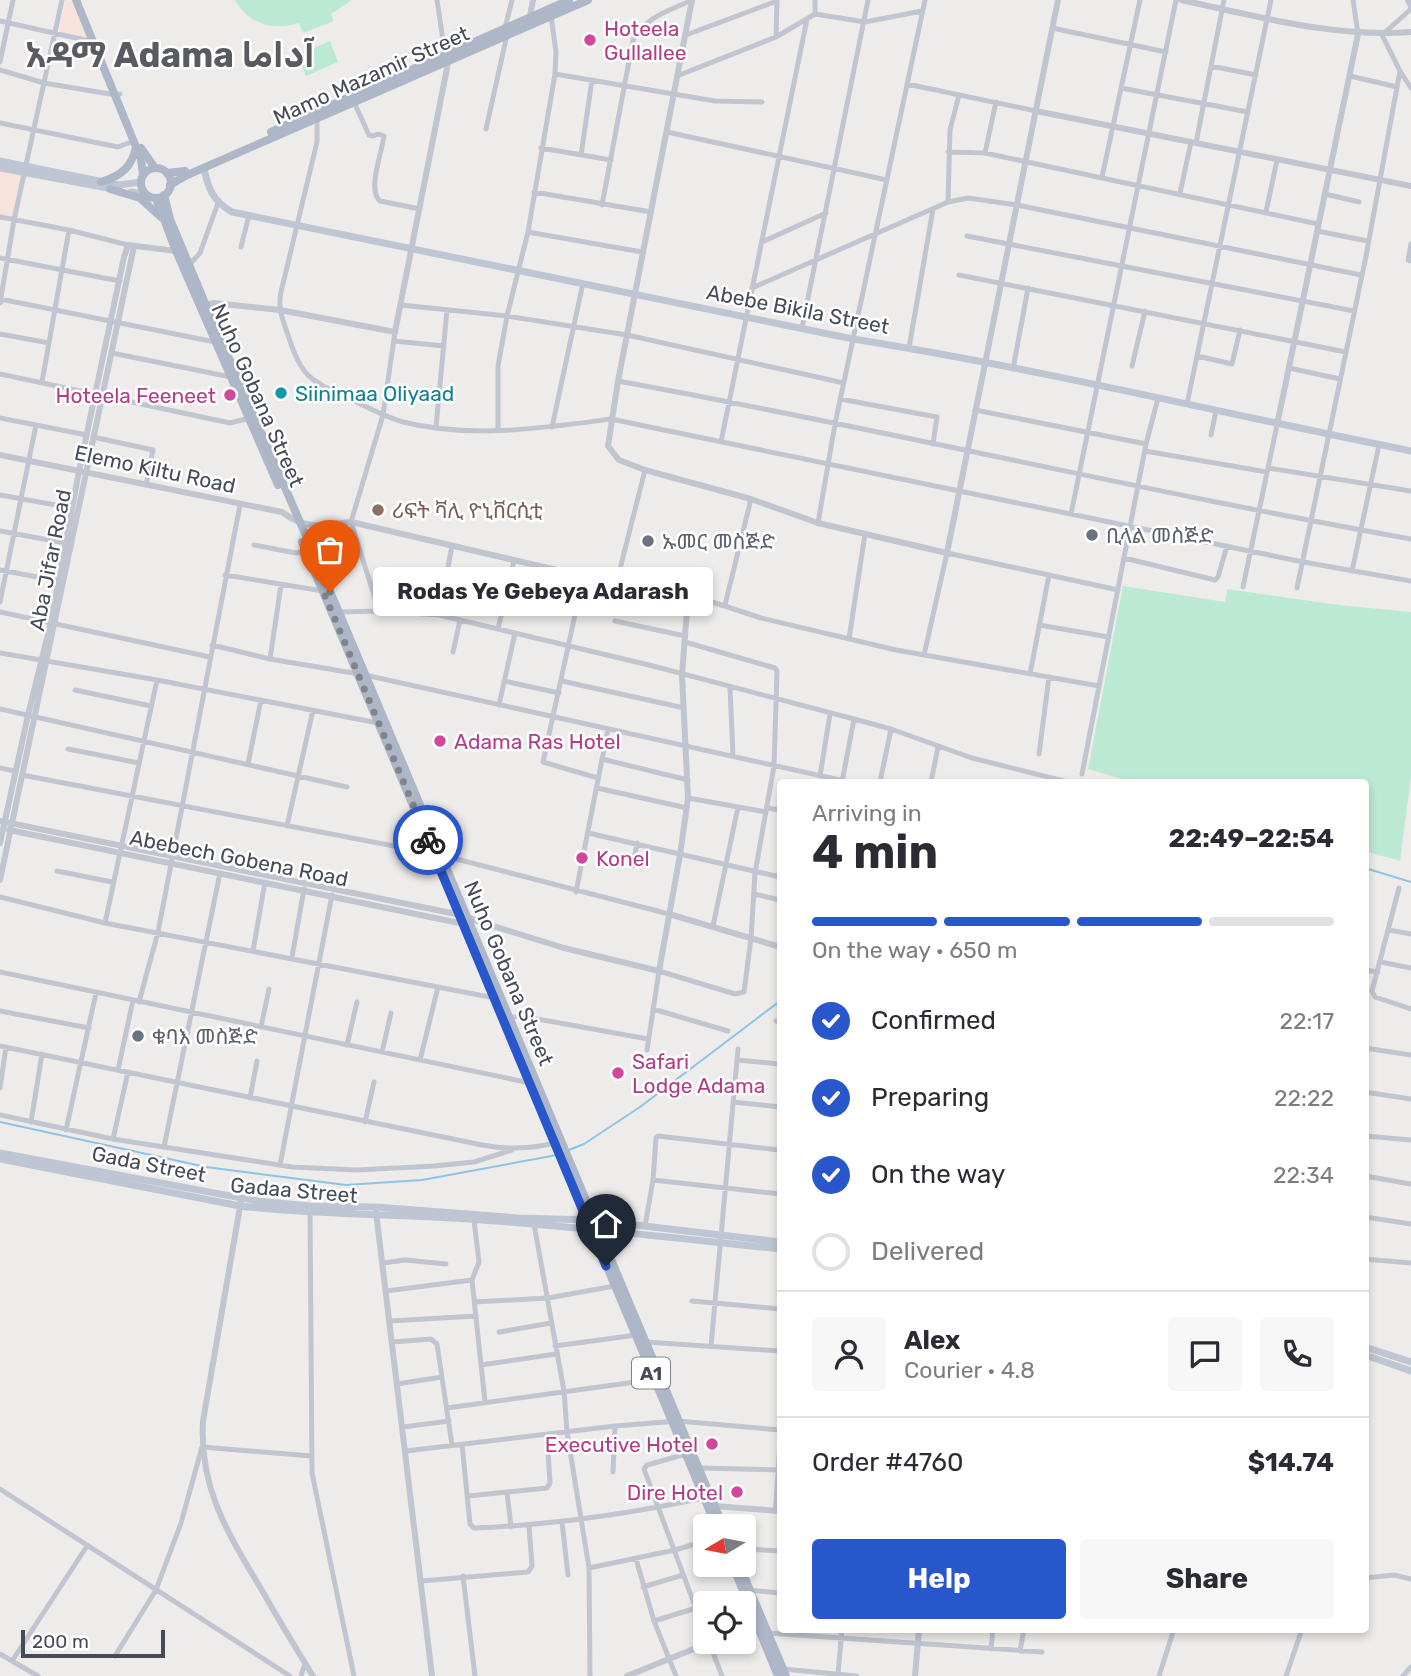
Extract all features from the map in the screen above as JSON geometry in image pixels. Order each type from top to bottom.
[{"type":"main road","points":[[76,0],[118,95],[143,165],[142,189],[147,195]]},
{"type":"main road","points":[[0,161],[26,170],[110,189],[160,197],[170,185],[167,173],[155,168],[144,154],[76,0]]},
{"type":"main road","name":"Mamo Mazamir Street","points":[[170,185],[184,174],[448,55],[529,22],[569,0]]},
{"type":"main road","name":"Mamo Mazamir Street","points":[[529,22],[588,0]]},
{"type":"main road","points":[[101,182],[124,172],[134,157],[135,144]]},
{"type":"main road","points":[[110,189],[139,198],[166,217],[171,195],[184,174],[161,166],[144,154]]},
{"type":"main road","points":[[208,164],[207,185],[218,203]]},
{"type":"main road","points":[[0,168],[119,185],[142,178],[155,168]]},
{"type":"main road","name":"Mamo Mazamir Street","points":[[167,173],[184,174]]},
{"type":"main road","name":"Nuho Gobana Street","points":[[160,197],[176,251],[186,266]]},
{"type":"main road","name":"Abebe Bikila Street","points":[[218,203],[232,212],[1411,451]]},
{"type":"main road","name":"Nuho Gobana Street","points":[[166,217],[438,855]]},
{"type":"main road","name":"Nuho Gobana Street","points":[[202,304],[215,342],[251,417]]},
{"type":"main road","name":"Nuho Gobana Street","points":[[296,522],[306,551],[339,612],[378,723],[467,920],[558,1145]]},
{"type":"main road","name":"A1","points":[[558,1145],[615,1286],[641,1337]]},
{"type":"main road","name":"Gada Street","points":[[0,1153],[241,1203]]},
{"type":"main road","name":"Gadaa Street","points":[[0,1159],[241,1203],[310,1209],[376,1210],[534,1224],[591,1224]]},
{"type":"main road","points":[[376,1210],[519,1218],[721,1239],[777,1242]]},
{"type":"main road","points":[[591,1224],[645,1226],[777,1248]]},
{"type":"main road","name":"A1","points":[[591,1224],[641,1337],[686,1454],[715,1514]]},
{"type":"main road","points":[[1369,1348],[1411,1362]]},
{"type":"main road","points":[[1369,1356],[1411,1370]]},
{"type":"main road","name":"A1","points":[[674,1422],[698,1468],[712,1514]]},
{"type":"main road","points":[[738,1577],[782,1674]]},
{"type":"main road","points":[[744,1577],[757,1616]]},
{"type":"street","points":[[0,62],[13,0]]},
{"type":"street","points":[[62,0],[14,220],[0,300],[215,342]]},
{"type":"street","points":[[379,611],[351,522],[383,415],[395,332],[448,55],[437,0]]},
{"type":"street","points":[[486,129],[512,0]]},
{"type":"street","points":[[529,22],[533,0]]},
{"type":"street","points":[[692,0],[611,419],[608,446],[612,453],[619,460],[645,470],[751,499],[818,523],[1118,590]]},
{"type":"street","points":[[602,205],[633,40],[647,21],[692,0]]},
{"type":"street","points":[[686,35],[777,0],[776,37]]},
{"type":"street","points":[[815,0],[815,14]]},
{"type":"street","points":[[802,328],[868,0]]},
{"type":"street","points":[[818,523],[840,399],[925,0]]},
{"type":"street","points":[[924,655],[1058,0]]},
{"type":"street","points":[[1102,177],[1140,0]]},
{"type":"street","points":[[1071,514],[1179,0],[1358,34],[1411,32]]},
{"type":"street","points":[[1180,193],[1204,103],[1224,0]]},
{"type":"street","points":[[1187,404],[1271,0]]},
{"type":"street","points":[[1243,587],[1358,34],[1353,0]]},
{"type":"street","points":[[1382,34],[1411,7],[1408,0]]},
{"type":"street","points":[[677,76],[776,37],[815,14],[864,22],[922,11]]},
{"type":"street","points":[[498,431],[498,366],[527,232],[555,74],[556,52],[551,16]]},
{"type":"street","points":[[721,442],[807,19]]},
{"type":"street","points":[[0,21],[94,43]]},
{"type":"street","points":[[1052,28],[1166,52]]},
{"type":"street","points":[[1382,34],[1411,88]]},
{"type":"street","points":[[1211,66],[1256,75]]},
{"type":"street","points":[[0,70],[44,83],[118,95]]},
{"type":"street","points":[[1297,588],[1381,180],[1400,71]]},
{"type":"street","points":[[555,74],[715,102],[762,102]]},
{"type":"street","points":[[1350,76],[1397,87]]},
{"type":"street","points":[[581,155],[592,79]]},
{"type":"street","points":[[907,84],[1411,186]]},
{"type":"street","points":[[1121,88],[1248,112]]},
{"type":"street","points":[[948,202],[950,130],[959,95]]},
{"type":"street","points":[[353,99],[369,135],[384,136],[381,160],[376,173],[375,198],[420,209]]},
{"type":"street","points":[[985,153],[996,103]]},
{"type":"street","points":[[316,115],[317,142],[281,292],[280,310],[301,369],[310,379],[383,415],[404,422],[436,427],[498,431],[611,419],[1303,562],[1411,581]]},
{"type":"street","points":[[0,123],[118,147],[135,144]]},
{"type":"street","points":[[667,132],[887,180]]},
{"type":"street","points":[[541,148],[611,160]]},
{"type":"street","points":[[948,152],[985,153],[1229,203],[1368,240]]},
{"type":"street","points":[[1266,212],[1277,160]]},
{"type":"street","points":[[534,192],[651,212]]},
{"type":"street","points":[[1325,194],[1359,202]]},
{"type":"street","points":[[752,288],[948,202],[968,198],[1017,205],[1361,275]]},
{"type":"street","points":[[186,266],[200,253],[218,203]]},
{"type":"street","points":[[909,348],[933,209]]},
{"type":"street","points":[[762,242],[826,214]]},
{"type":"street","points":[[241,247],[249,215]]},
{"type":"street","points":[[0,217],[69,230],[131,246],[176,251]]},
{"type":"street","points":[[42,382],[69,230]]},
{"type":"street","points":[[527,232],[642,252]]},
{"type":"street","points":[[967,236],[1354,311]]},
{"type":"street","points":[[1411,244],[1408,260],[1411,261]]},
{"type":"street","name":"Aba Jifar Road","points":[[99,394],[112,353],[120,281],[131,246]]},
{"type":"street","name":"Aba Jifar Road","points":[[0,843],[54,622],[82,472],[131,246]]},
{"type":"street","points":[[0,258],[120,281]]},
{"type":"street","points":[[959,275],[1346,352]]},
{"type":"street","points":[[552,427],[583,283]]},
{"type":"street","points":[[1013,369],[1028,288]]},
{"type":"street","points":[[202,304],[280,310],[395,332]]},
{"type":"street","points":[[401,305],[507,316],[627,335],[844,383]]},
{"type":"street","points":[[436,427],[447,310]]},
{"type":"street","points":[[1132,366],[1145,311]]},
{"type":"street","points":[[1197,356],[1231,364],[1240,330]]},
{"type":"street","points":[[0,334],[49,344]]},
{"type":"street","points":[[394,341],[444,346]]},
{"type":"street","points":[[112,353],[231,377]]},
{"type":"street","points":[[1289,368],[1340,379]]},
{"type":"street","points":[[0,374],[230,423],[251,417]]},
{"type":"street","points":[[618,381],[729,401],[1411,540]]},
{"type":"street","points":[[1082,774],[1138,486],[1158,398]]},
{"type":"street","points":[[840,399],[937,416],[933,444]]},
{"type":"street","points":[[975,410],[1268,470],[1411,491]]},
{"type":"street","points":[[1211,435],[1216,411]]},
{"type":"street","points":[[0,418],[153,450],[146,485]]},
{"type":"street","points":[[0,602],[3,570],[14,533],[36,425]]},
{"type":"street","points":[[1352,571],[1378,444]]},
{"type":"street","name":"Elemo Kiltu Road","points":[[0,455],[282,512],[296,522],[314,526],[351,522],[677,598],[689,605]]},
{"type":"street","points":[[616,585],[645,470]]},
{"type":"street","name":"Aba Jifar Road","points":[[54,622],[58,580],[82,472]]},
{"type":"street","points":[[0,495],[72,508]]},
{"type":"street","points":[[725,605],[751,499]]},
{"type":"street","points":[[118,1070],[158,932],[240,505]]},
{"type":"street","points":[[0,531],[65,543]]},
{"type":"street","points":[[849,639],[865,534]]},
{"type":"street","points":[[254,545],[296,553],[306,551]]},
{"type":"street","points":[[439,615],[452,546]]},
{"type":"street","points":[[1124,558],[1215,580],[1218,578],[1227,546]]},
{"type":"street","points":[[499,629],[514,561]]},
{"type":"street","points":[[3,570],[58,580]]},
{"type":"street","points":[[225,575],[327,592]]},
{"type":"street","points":[[1030,674],[1049,575]]},
{"type":"street","points":[[583,578],[544,762],[598,778]]},
{"type":"street","points":[[270,659],[281,585]]},
{"type":"street","points":[[506,594],[575,611]]},
{"type":"street","points":[[647,1050],[688,798],[682,675],[689,605],[703,599],[761,618],[849,639],[1099,686]]},
{"type":"street","points":[[339,612],[379,611],[439,615],[653,666],[891,729],[972,758],[1057,779]]},
{"type":"street","points":[[0,612],[209,657]]},
{"type":"street","points":[[453,653],[460,620]]},
{"type":"street","points":[[467,920],[740,994],[744,992],[755,873],[774,766],[777,671],[772,666],[685,639],[615,621]]},
{"type":"street","points":[[1039,625],[1109,637]]},
{"type":"street","points":[[499,705],[515,633]]},
{"type":"street","points":[[212,645],[270,659],[361,675],[832,779]]},
{"type":"street","points":[[0,653],[378,723]]},
{"type":"street","points":[[1039,754],[1049,677]]},
{"type":"street","points":[[104,922],[157,680]]},
{"type":"street","points":[[504,681],[559,693]]},
{"type":"street","points":[[562,681],[684,708]]},
{"type":"street","points":[[730,688],[733,757]]},
{"type":"street","points":[[75,690],[151,706]]},
{"type":"street","points":[[248,764],[261,700]]},
{"type":"street","points":[[0,709],[346,787]]},
{"type":"street","points":[[288,825],[313,710]]},
{"type":"street","points":[[820,776],[830,715]]},
{"type":"street","points":[[845,779],[853,719]]},
{"type":"street","points":[[576,892],[608,729]]},
{"type":"street","points":[[881,779],[891,729]]},
{"type":"street","points":[[932,779],[938,747]]},
{"type":"street","points":[[68,749],[139,763]]},
{"type":"street","points":[[602,759],[688,779]]},
{"type":"street","points":[[0,768],[438,855],[669,914],[777,946]]},
{"type":"street","points":[[597,788],[687,808]]},
{"type":"street","points":[[688,798],[738,807],[777,810]]},
{"type":"street","points":[[713,926],[738,807]]},
{"type":"street","name":"Aba Jifar Road","points":[[0,880],[5,826]]},
{"type":"street","name":"Abebech Gobena Road","points":[[5,826],[467,920]]},
{"type":"street","points":[[588,833],[777,877]]},
{"type":"street","points":[[633,866],[637,844]]},
{"type":"street","name":"Abebech Gobena Road","points":[[172,859],[220,872],[467,920]]},
{"type":"street","points":[[57,871],[112,882]]},
{"type":"street","points":[[164,1147],[220,872]]},
{"type":"street","points":[[253,951],[265,881]]},
{"type":"street","points":[[1399,888],[1373,994],[1411,1009]]},
{"type":"street","points":[[292,957],[304,889]]},
{"type":"street","points":[[754,894],[777,899]]},
{"type":"street","points":[[280,1165],[332,895]]},
{"type":"street","points":[[0,897],[104,922],[498,999]]},
{"type":"street","points":[[1389,930],[1411,934]]},
{"type":"street","points":[[1381,962],[1411,968]]},
{"type":"street","points":[[1369,971],[1378,972]]},
{"type":"street","points":[[0,972],[533,1083]]},
{"type":"street","points":[[420,1060],[438,987]]},
{"type":"street","points":[[261,1027],[269,989]]},
{"type":"street","points":[[66,1130],[96,993]]},
{"type":"street","points":[[347,1045],[357,1002]]},
{"type":"street","points":[[653,1009],[728,1031]]},
{"type":"street","points":[[0,1011],[89,1028]]},
{"type":"street","points":[[382,1052],[391,1013]]},
{"type":"street","points":[[507,1018],[521,1016],[648,1039]]},
{"type":"street","points":[[0,1088],[3,1046],[482,1145],[515,1149],[558,1145]]},
{"type":"street","points":[[711,1346],[738,1049]]},
{"type":"street","points":[[1369,1049],[1411,1055]]},
{"type":"street","points":[[31,1122],[42,1054]]},
{"type":"street","points":[[737,1060],[777,1064]]},
{"type":"street","points":[[250,1098],[257,1061]]},
{"type":"street","points":[[113,1139],[128,1072]]},
{"type":"street","points":[[365,1122],[374,1082]]},
{"type":"street","points":[[1369,1093],[1411,1099]]},
{"type":"street","points":[[733,1102],[777,1107]]},
{"type":"street","points":[[0,1115],[113,1139],[280,1165],[357,1170],[434,1167],[474,1162],[515,1149]]},
{"type":"street","points":[[645,1226],[658,1136],[777,1150]]},
{"type":"street","points":[[1369,1136],[1411,1140]]},
{"type":"street","points":[[1369,1177],[1411,1184]]},
{"type":"street","points":[[653,1180],[777,1194]]},
{"type":"street","points":[[115,1656],[156,1590],[181,1523],[202,1447],[203,1421],[241,1203]]},
{"type":"street","points":[[310,1209],[312,1473],[354,1676]]},
{"type":"street","points":[[376,1210],[432,1676]]},
{"type":"street","points":[[1369,1218],[1411,1224]]},
{"type":"street","points":[[474,1220],[479,1262],[472,1280],[485,1402]]},
{"type":"street","points":[[534,1224],[564,1391],[567,1432],[589,1568],[590,1676]]},
{"type":"street","points":[[383,1263],[405,1259],[446,1264]]},
{"type":"street","points":[[1369,1259],[1411,1264]]},
{"type":"street","points":[[386,1290],[472,1280]]},
{"type":"street","points":[[475,1302],[548,1298],[615,1286]]},
{"type":"street","points":[[692,1301],[777,1309]]},
{"type":"street","points":[[390,1321],[476,1316]]},
{"type":"street","points":[[499,1332],[551,1323]]},
{"type":"street","points":[[555,1346],[641,1337],[777,1351]]},
{"type":"street","points":[[392,1342],[435,1341],[437,1344],[452,1445]]},
{"type":"street","points":[[481,1365],[556,1354]]},
{"type":"street","points":[[397,1384],[442,1377]]},
{"type":"street","points":[[447,1408],[657,1379]]},
{"type":"street","points":[[403,1427],[449,1421]]},
{"type":"street","points":[[406,1451],[615,1426],[674,1422],[777,1430]]},
{"type":"street","points":[[613,1472],[615,1426]]},
{"type":"street","points":[[468,1496],[544,1489],[549,1486],[547,1435]]},
{"type":"street","points":[[462,1444],[472,1526],[529,1526],[660,1507],[708,1503],[777,1511]]},
{"type":"street","points":[[202,1447],[312,1456]]},
{"type":"street","points":[[202,1447],[213,1497],[224,1528],[313,1676]]},
{"type":"street","points":[[686,1454],[645,1467],[693,1600]]},
{"type":"street","points":[[698,1468],[777,1470]]},
{"type":"street","points":[[0,1489],[289,1676]]},
{"type":"street","points":[[507,1492],[511,1527]]},
{"type":"street","points":[[562,1522],[568,1575]]},
{"type":"street","points":[[422,1581],[528,1572],[532,1566],[529,1526]]},
{"type":"street","points":[[589,1568],[693,1545]]},
{"type":"street","points":[[12,1661],[87,1546]]},
{"type":"street","points":[[756,1550],[777,1551]]},
{"type":"street","points":[[636,1559],[654,1621],[676,1676]]},
{"type":"street","points":[[643,1587],[683,1575]]},
{"type":"street","points":[[1369,1578],[1394,1575],[1411,1578]]},
{"type":"street","points":[[463,1576],[475,1676]]},
{"type":"street","points":[[749,1590],[777,1592]]},
{"type":"street","points":[[654,1621],[693,1609]]},
{"type":"street","points":[[838,1674],[842,1633]]},
{"type":"street","points":[[915,1676],[919,1633]]},
{"type":"street","points":[[991,1649],[993,1633]]},
{"type":"street","points":[[1020,1651],[1023,1633]]},
{"type":"street","points":[[1159,1676],[1173,1633]]},
{"type":"street","points":[[1286,1676],[1301,1633]]},
{"type":"street","points":[[765,1634],[1042,1653]]},
{"type":"street","points":[[627,1676],[693,1649]]},
{"type":"street","points":[[0,1654],[38,1676]]},
{"type":"street","points":[[714,1654],[722,1676]]},
{"type":"street","points":[[301,1676],[305,1663]]},
{"type":"street","points":[[1403,1676],[1411,1667]]},
{"type":"street","points":[[782,1674],[857,1676]]},
{"type":"shaded area","points":[[66,0],[75,3],[91,40],[59,32]]},
{"type":"shaded area","points":[[0,170],[23,175],[15,218],[0,215]]},
{"type":"green space","points":[[235,0],[352,0],[331,14],[334,21],[303,33],[299,23],[280,26],[262,24],[247,15]]},
{"type":"green space","points":[[330,41],[338,62],[306,76],[297,55]]},
{"type":"green space","points":[[1123,586],[1225,602],[1227,589],[1411,612],[1411,777],[1400,861],[1369,852],[1369,779],[1122,779],[1088,769]]},
{"type":"waterway","points":[[1369,869],[1411,882]]},
{"type":"waterway","points":[[569,1150],[584,1144],[640,1107],[777,1003]]},
{"type":"waterway","points":[[0,1122],[206,1167],[346,1185],[422,1180],[557,1155]]},
{"type":"way so far","points":[[330,592],[323,591],[428,840]]},
{"type":"place","name":"Hoteela Gullallee","points":[[590,40]]},
{"type":"place","name":"Siinimaa Oliyaad","points":[[281,393]]},
{"type":"place","name":"Hoteela Feeneet","points":[[230,395]]},
{"type":"place","name":"ሪፍት ቫሊ ዮኒቨርሲቲ","points":[[378,510]]},
{"type":"place","name":"ቢላል መስጅድ","points":[[1092,535]]},
{"type":"place","name":"ኡመር መስጅድ","points":[[648,541]]},
{"type":"place","name":"Rodas Ye Gebeya Adarash","points":[[330,592]]},
{"type":"place","name":"Adama Ras Hotel","points":[[440,741]]},
{"type":"place","name":"Konel","points":[[582,858]]},
{"type":"place","name":"ቁባእ መስጅድ","points":[[138,1036]]},
{"type":"place","name":"Safari Lodge Adama","points":[[618,1073]]},
{"type":"place","name":"Executive Hotel","points":[[712,1444]]},
{"type":"place","name":"Dire Hotel","points":[[737,1492]]},
{"type":"district","name":"አዳማ Adama آداما","points":[[170,55]]},
{"type":"route","points":[[428,840],[606,1266]]}]
